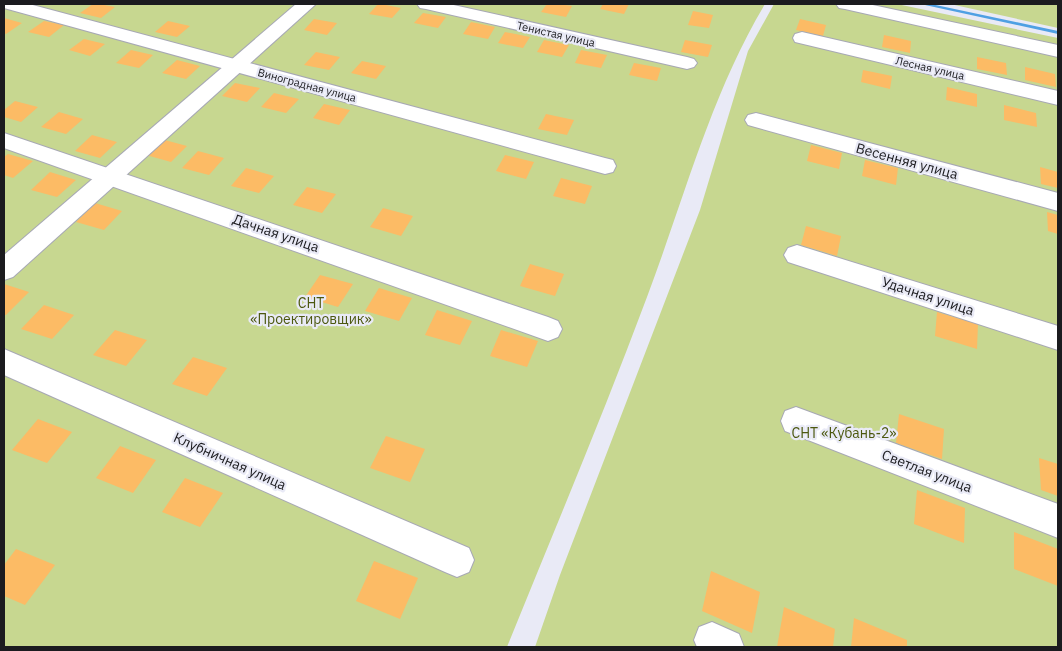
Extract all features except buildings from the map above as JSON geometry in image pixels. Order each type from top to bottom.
[{"type":"street","name":"Виноградная улица","points":[[9,4],[605,166]]},
{"type":"street","points":[[4,270],[235,65],[307,4]]},
{"type":"street","name":"Тенистая улица","points":[[426,4],[687,63]]},
{"type":"street","points":[[845,4],[1058,51]]},
{"type":"street","name":"Лесная улица","points":[[802,38],[1058,98]]},
{"type":"street","name":"Весенняя улица","points":[[756,120],[1058,202]]},
{"type":"street","name":"Дачная улица","points":[[4,140],[548,328]]},
{"type":"street","name":"Удачная улица","points":[[797,255],[1058,338]]},
{"type":"street","name":"Клубничная улица","points":[[4,362],[457,560]]},
{"type":"street","name":"Светлая улица","points":[[796,421],[1058,521]]},
{"type":"green space","name":"СНТ «Проектировщик»","points":[[4,4],[765,4],[746,38],[714,110],[630,341],[507,647],[4,647]]},
{"type":"green space","name":"СНТ «Кубань-2»","points":[[774,4],[897,4],[1058,38],[1058,647],[535,647],[560,575],[700,210],[748,51]]},
{"type":"green space","points":[[950,4],[1058,4],[1058,28]]},
{"type":"waterway","points":[[925,4],[1058,33]]}]
